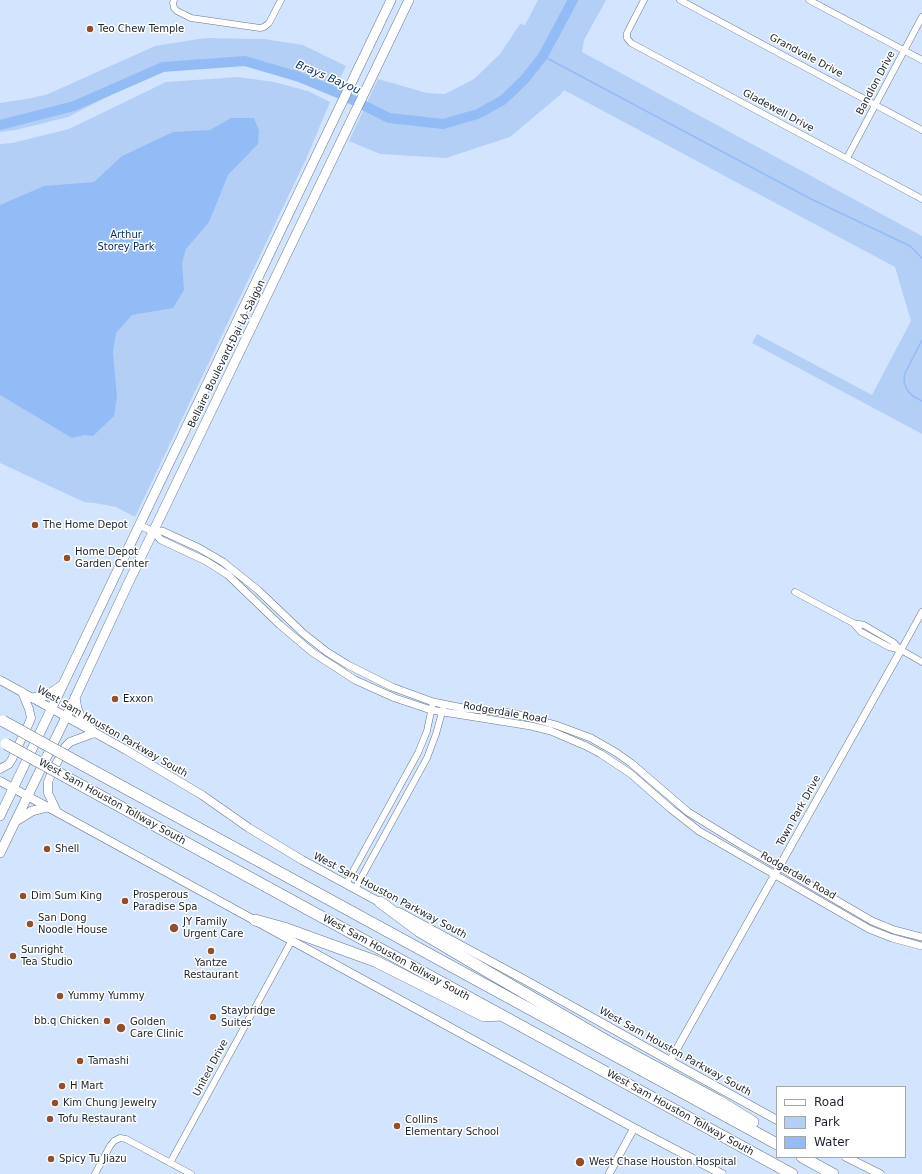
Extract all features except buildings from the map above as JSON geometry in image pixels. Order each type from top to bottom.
[{"type":"highway","name":"West Sam Houston Tollway South","points":[[1,720],[776,1143]]},
{"type":"highway","name":"West Sam Houston Tollway South","points":[[3,743],[792,1174]]},
{"type":"highway","points":[[380,902],[419,931],[607,1041],[718,1101],[776,1137]]},
{"type":"highway","points":[[255,920],[284,928],[375,961],[484,1016],[501,1015]]},
{"type":"highway","points":[[804,1158],[834,1174]]},
{"type":"highway","points":[[810,1158],[834,1174]]},
{"type":"main road","name":"Bellaire Boulevard;Đại Lộ Sàigòn","points":[[2,812],[391,0]]},
{"type":"main road","name":"Bellaire Boulevard;Đại Lộ Sàigòn","points":[[0,853],[408,0]]},
{"type":"main road","points":[[362,59],[377,66]]},
{"type":"main road","points":[[249,295],[264,302]]},
{"type":"main road","name":"West Sam Houston Parkway South","points":[[0,680],[189,787],[249,828],[302,860],[414,919],[776,1119]]},
{"type":"main road","points":[[33,698],[48,695],[62,685]]},
{"type":"main road","points":[[0,768],[9,764],[31,718],[22,692]]},
{"type":"main road","points":[[57,812],[48,793],[48,782],[65,747],[70,742],[94,733],[81,718],[77,709],[75,697]]},
{"type":"main road","points":[[0,781],[634,1128],[722,1174]]},
{"type":"main road","points":[[0,795],[2,812]]},
{"type":"main road","points":[[15,822],[32,811],[48,807]]},
{"type":"main road","points":[[848,1158],[880,1174]]},
{"type":"street","points":[[174,0],[174,8],[191,18],[260,28],[269,23],[281,0]]},
{"type":"street","name":"Gladewell Drive","points":[[644,0],[627,33],[627,38],[631,43],[922,199]]},
{"type":"street","name":"Grandvale Drive","points":[[680,0],[922,130]]},
{"type":"street","points":[[809,0],[922,60]]},
{"type":"street","name":"Bandlon Drive","points":[[847,158],[922,17]]},
{"type":"street","name":"Rodgerdale Road","points":[[139,525],[154,532],[161,540],[219,568],[241,586],[280,625],[312,652],[342,673],[372,689],[431,710],[442,713],[531,726],[551,731],[571,739],[601,754],[631,774],[655,796],[699,831],[869,929],[892,938],[922,946]]},
{"type":"street","name":"Rodgerdale Road","points":[[154,532],[162,531],[199,548],[224,562],[318,645],[348,665],[377,680],[433,702],[463,708],[511,713],[541,720],[575,731],[605,746],[631,763],[688,812],[779,868],[872,922],[894,930],[922,937]]},
{"type":"street","points":[[241,586],[246,580]]},
{"type":"street","points":[[795,592],[853,623],[864,625],[893,642],[901,650],[922,662]]},
{"type":"street","name":"Town Park Drive","points":[[670,1061],[922,612]]},
{"type":"street","points":[[312,652],[318,645]]},
{"type":"street","points":[[346,884],[421,746],[427,731],[433,702]]},
{"type":"street","points":[[355,889],[431,750],[444,705]]},
{"type":"street","points":[[571,739],[575,731]]},
{"type":"street","points":[[601,754],[605,746]]},
{"type":"street","points":[[397,792],[406,797]]},
{"type":"street","points":[[684,819],[688,812]]},
{"type":"street","name":"United Drive","points":[[170,1163],[292,940]]},
{"type":"street","points":[[609,1174],[634,1128]]},
{"type":"street","points":[[95,1174],[110,1146],[114,1141],[120,1138],[126,1139],[191,1174]]},
{"type":"green space","points":[[538,0],[606,0],[584,40],[582,52],[922,236],[922,434],[752,343],[757,334],[872,395],[911,321],[895,267],[564,90],[510,137],[446,158],[380,154],[349,141],[378,79],[427,93],[445,94],[474,79],[500,54],[520,24],[525,25]]},
{"type":"green space","points":[[205,38],[264,39],[303,45],[346,66],[334,91],[322,84],[284,72],[245,65],[169,69],[140,80],[68,117],[16,130],[0,132],[0,103],[48,94],[155,46]]},
{"type":"green space","name":"Arthur Storey Park","points":[[238,77],[274,82],[308,91],[330,102],[307,157],[135,517],[116,507],[84,502],[0,463],[0,144],[12,143],[69,129],[166,82]]},
{"type":"water","points":[[231,118],[254,118],[259,131],[258,144],[228,175],[209,222],[186,249],[182,263],[184,290],[173,308],[132,315],[116,333],[113,352],[117,397],[114,416],[93,436],[84,435],[72,438],[0,395],[0,205],[44,186],[94,182],[122,156],[173,132],[210,130]]},
{"type":"waterway","name":"Brays Bayou","points":[[0,125],[74,106],[163,67],[245,61],[299,77],[345,96],[389,118],[443,124],[478,114],[503,100],[524,80],[543,56],[573,0]]},
{"type":"waterway","points":[[543,56],[811,199],[910,246],[922,258]]},
{"type":"waterway","points":[[922,340],[905,373],[904,382],[907,390],[913,396],[922,401]]},
{"type":"place","name":"Teo Chew Temple","points":[[90,29]]},
{"type":"place","name":"The Home Depot","points":[[35,525]]},
{"type":"place","name":"Home Depot Garden Center","points":[[67,558]]},
{"type":"place","name":"Exxon","points":[[115,699]]},
{"type":"place","name":"Shell","points":[[47,849]]},
{"type":"place","name":"Dim Sum King","points":[[23,896]]},
{"type":"place","name":"Prosperous Paradise Spa","points":[[125,901]]},
{"type":"place","name":"San Dong Noodle House","points":[[30,924]]},
{"type":"place","name":"JY Family Urgent Care","points":[[174,928]]},
{"type":"place","name":"Yantze Restaurant","points":[[211,951]]},
{"type":"place","name":"Sunright Tea Studio","points":[[13,956]]},
{"type":"place","name":"Yummy Yummy","points":[[60,996]]},
{"type":"place","name":"Staybridge Suites","points":[[213,1017]]},
{"type":"place","name":"bb.q Chicken","points":[[107,1021]]},
{"type":"place","name":"Golden Care Clinic","points":[[121,1028]]},
{"type":"place","name":"Tamashi","points":[[80,1061]]},
{"type":"place","name":"H Mart","points":[[62,1086]]},
{"type":"place","name":"Kim Chung Jewelry","points":[[55,1103]]},
{"type":"place","name":"Tofu Restaurant","points":[[50,1119]]},
{"type":"place","name":"Collins Elementary School","points":[[397,1126]]},
{"type":"place","name":"Spicy Tu Jiazu","points":[[51,1159]]},
{"type":"place","name":"West Chase Houston Hospital","points":[[580,1162]]}]
